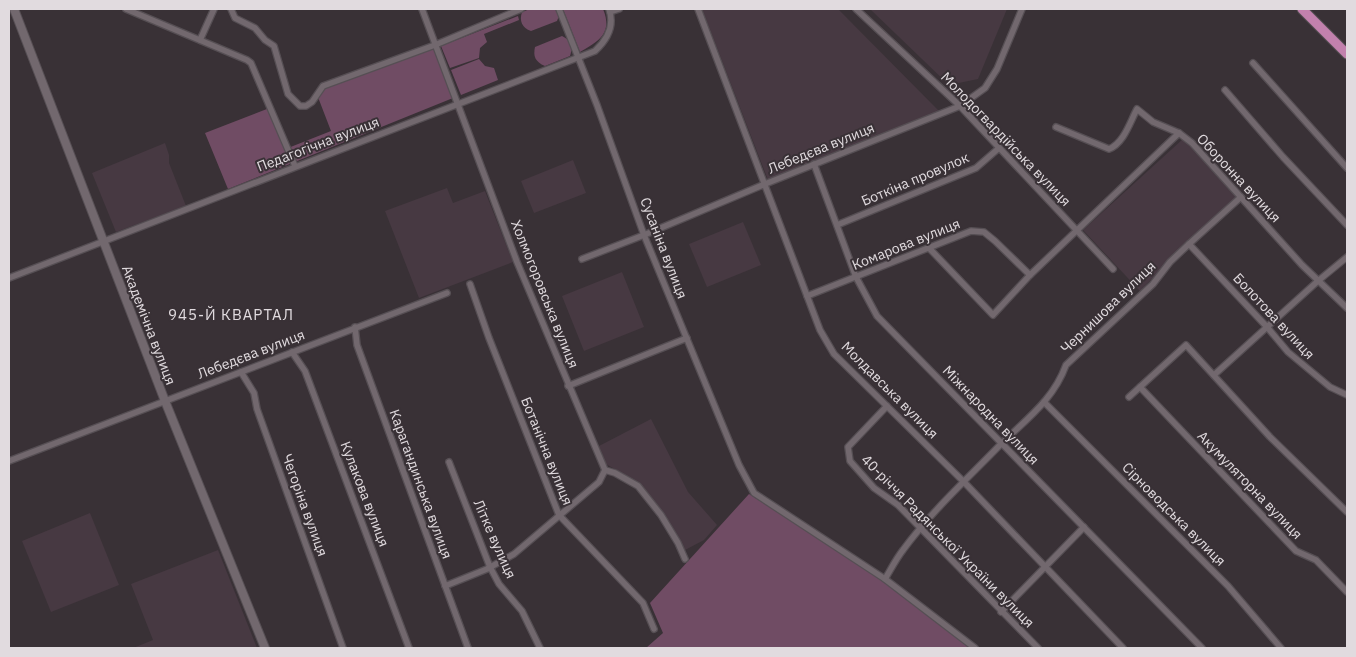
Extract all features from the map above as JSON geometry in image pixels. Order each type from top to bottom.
[{"type":"main road","name":"Академічна вулиця","points":[[14,9],[165,401],[265,648]]},
{"type":"main road","points":[[1302,9],[1347,54]]},
{"type":"street","points":[[126,9],[251,63],[295,166]]},
{"type":"street","points":[[200,40],[214,9]]},
{"type":"street","points":[[231,9],[235,18],[255,28],[265,40],[274,46],[288,94],[300,106],[306,106],[312,102],[323,86],[521,9]]},
{"type":"street","name":"Холмогоровська вулиця","points":[[422,9],[517,262],[605,470]]},
{"type":"street","name":"Сусаніна вулиця","points":[[559,9],[644,235],[739,466],[754,493],[885,578]]},
{"type":"street","name":"Педагогічна вулиця","points":[[9,278],[594,52],[606,41],[610,30],[610,10],[620,9]]},
{"type":"street","name":"Молдавська вулиця","points":[[698,9],[820,330],[834,354],[964,482],[1122,648]]},
{"type":"street","name":"Молодогвардійська вулиця","points":[[856,9],[960,106],[1114,269]]},
{"type":"street","name":"Лебедєва вулиця","points":[[582,258],[644,235],[764,184],[960,106],[985,88],[997,70],[1022,9]]},
{"type":"street","points":[[1254,63],[1347,168]]},
{"type":"street","points":[[1225,90],[1347,225]]},
{"type":"street","name":"Оборонна вулиця","points":[[1056,127],[1109,149],[1115,147],[1120,140],[1136,109],[1154,122],[1178,133],[1192,143],[1302,265],[1347,308]]},
{"type":"street","points":[[930,248],[993,315],[1030,275],[1178,133]]},
{"type":"street","name":"Боткіна провулок","points":[[837,225],[976,168],[999,148]]},
{"type":"street","name":"Міжнародна вулиця","points":[[814,164],[856,277],[877,316],[1202,648]]},
{"type":"street","name":"Чернишова вулиця","points":[[885,578],[902,551],[921,528],[1044,402],[1060,381],[1066,365],[1153,284],[1170,262],[1241,197]]},
{"type":"street","name":"Комарова вулиця","points":[[807,296],[972,232],[984,232],[996,241],[1030,275]]},
{"type":"street","name":"Болотова вулиця","points":[[1189,244],[1288,352],[1306,369],[1330,387],[1347,395]]},
{"type":"street","points":[[1214,376],[1319,280],[1347,257]]},
{"type":"street","name":"Ботанічна вулиця","points":[[470,284],[489,338],[559,515],[644,603],[654,629]]},
{"type":"street","name":"Лебедєва вулиця","points":[[9,461],[446,292]]},
{"type":"street","name":"Карагандинська вулиця","points":[[355,327],[357,345],[468,648]]},
{"type":"street","points":[[568,386],[687,338]]},
{"type":"street","points":[[1129,396],[1186,345],[1270,437],[1347,512]]},
{"type":"street","name":"Кулакова вулиця","points":[[292,352],[305,371],[409,648]]},
{"type":"street","name":"Чегоріна вулиця","points":[[241,372],[254,393],[257,409],[344,648]]},
{"type":"street","name":"Акумуляторна вулиця","points":[[1140,387],[1296,551],[1316,560],[1347,592]]},
{"type":"street","name":"Сірноводська вулиця","points":[[1044,402],[1228,586],[1281,648]]},
{"type":"street","name":"40-річчя Радянської України вулиця","points":[[887,406],[848,447],[850,461],[874,488],[898,505],[1038,648]]},
{"type":"street","name":"Літке вулиця","points":[[449,462],[490,567],[499,584],[522,611],[540,648]]},
{"type":"street","points":[[445,586],[490,567],[514,554],[599,482],[605,470],[615,473],[638,486],[661,515],[678,543],[685,559]]},
{"type":"street","points":[[1001,612],[1084,527]]},
{"type":"street","points":[[885,578],[975,648]]},
{"type":"shaded area","points":[[530,9],[558,9],[559,16],[557,21],[531,31],[523,26],[521,18],[522,12]]},
{"type":"shaded area","points":[[563,9],[603,9],[606,17],[605,30],[598,40],[580,52]]},
{"type":"shaded area","points":[[702,9],[838,9],[939,111],[768,180]]},
{"type":"shaded area","points":[[870,9],[1007,9],[978,79],[949,85]]},
{"type":"shaded area","points":[[518,16],[519,20],[484,34],[487,42],[480,48],[479,58],[450,68],[441,46]]},
{"type":"shaded area","points":[[562,36],[570,44],[570,56],[545,66],[539,63],[534,53],[535,47]]},
{"type":"shaded area","points":[[433,48],[453,98],[228,189],[205,133],[272,107],[288,148],[331,131],[316,92]]},
{"type":"shaded area","points":[[479,59],[485,66],[494,68],[498,80],[461,95],[451,70]]},
{"type":"shaded area","points":[[1183,139],[1237,198],[1168,262],[1140,291],[1083,230]]},
{"type":"shaded area","points":[[165,143],[169,155],[169,163],[186,206],[116,232],[92,173]]},
{"type":"shaded area","points":[[573,160],[586,193],[534,213],[521,181]]},
{"type":"shaded area","points":[[447,188],[453,203],[485,191],[513,262],[419,298],[385,211]]},
{"type":"shaded area","points":[[743,222],[761,265],[707,287],[689,244]]},
{"type":"shaded area","points":[[622,272],[644,327],[584,351],[562,296]]},
{"type":"shaded area","points":[[651,419],[688,492],[717,525],[704,540],[685,550],[663,514],[640,484],[606,464],[599,446]]},
{"type":"shaded area","points":[[749,494],[879,576],[971,648],[646,648],[663,633],[650,603]]},
{"type":"shaded area","points":[[90,513],[119,585],[51,612],[22,541]]},
{"type":"shaded area","points":[[218,550],[257,648],[133,648],[153,640],[131,584]]},
{"type":"district","name":"945-Й КВАРТАЛ","points":[[231,315]]}]
